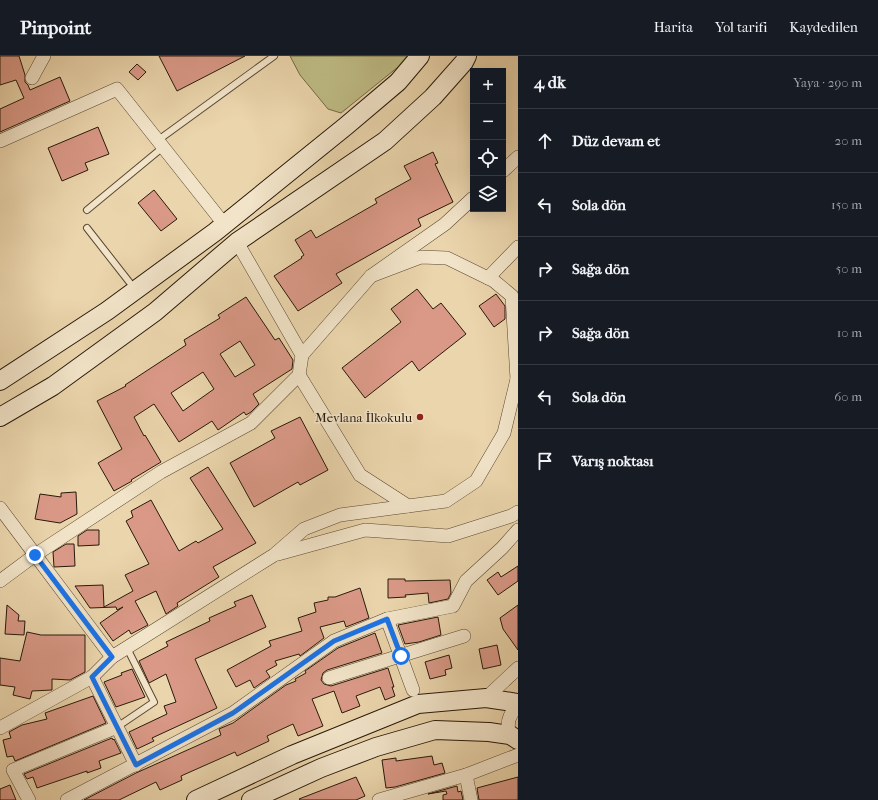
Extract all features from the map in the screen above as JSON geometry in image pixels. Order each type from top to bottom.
[{"type":"main road","points":[[0,381],[52,348],[136,290],[224,224],[346,126],[398,82],[420,56]]},
{"type":"main road","points":[[0,417],[53,386],[155,312],[238,242],[385,141],[433,98],[469,58]]},
{"type":"main road","points":[[196,800],[292,755],[418,704],[486,698],[518,704]]},
{"type":"main road","points":[[251,800],[321,768],[376,747],[435,730],[489,732],[514,737]]},
{"type":"street","points":[[32,78],[44,56]]},
{"type":"street","points":[[0,141],[117,89],[224,224]]},
{"type":"street","points":[[506,168],[518,157]]},
{"type":"street","points":[[0,581],[35,555],[161,472],[251,423],[299,375],[302,355],[371,276],[445,224],[470,201]]},
{"type":"street","points":[[238,242],[302,355]]},
{"type":"street","points":[[488,278],[518,247]]},
{"type":"street","points":[[0,728],[92,677],[112,657],[274,555],[304,529],[340,515],[446,501],[476,481],[504,432],[517,379],[516,322],[512,296],[494,281],[446,258],[421,257],[371,276]]},
{"type":"street","points":[[299,375],[360,475],[408,506]]},
{"type":"street","points":[[0,508],[112,657]]},
{"type":"street","points":[[274,555],[365,530],[448,536],[511,516],[518,512]]},
{"type":"street","points":[[67,800],[233,713],[334,641],[387,619],[453,606],[466,581],[502,548],[518,530]]},
{"type":"street","points":[[387,619],[413,690]]},
{"type":"street","points":[[329,678],[464,636]]},
{"type":"street","points":[[486,698],[518,668]]},
{"type":"street","points":[[92,677],[136,765]]},
{"type":"street","points":[[514,737],[508,724],[509,717],[518,704]]},
{"type":"street","points":[[29,800],[13,770],[117,727]]},
{"type":"street","points":[[379,800],[398,798],[466,775],[518,754]]},
{"type":"street","points":[[466,775],[471,800]]},
{"type":"lane","points":[[87,210],[160,144],[274,56]]},
{"type":"lane","points":[[87,228],[136,290]]},
{"type":"lane","points":[[117,727],[154,702],[126,648]]},
{"type":"shaded area","points":[[290,56],[407,56],[398,67],[341,113],[328,109],[300,75]]},
{"type":"building","points":[[0,56],[19,56],[25,75],[25,82],[30,90],[60,77],[70,101],[0,132],[0,109],[24,98],[16,80],[0,85]]},
{"type":"building","points":[[159,56],[245,56],[177,91]]},
{"type":"building","points":[[137,64],[146,72],[138,80],[129,72]]},
{"type":"building","points":[[98,127],[109,154],[85,163],[88,170],[62,181],[48,148]]},
{"type":"building","points":[[433,152],[438,163],[435,164],[453,202],[418,219],[421,226],[336,274],[342,283],[298,311],[274,276],[302,258],[301,257],[304,255],[295,240],[311,230],[316,238],[377,203],[375,199],[411,179],[404,166]]},
{"type":"building","points":[[154,190],[177,219],[161,231],[138,203]]},
{"type":"building","name":"Mevlana İlkokulu","points":[[417,289],[433,309],[441,303],[466,334],[419,371],[412,361],[365,398],[342,368],[401,322],[391,309]]},
{"type":"building","points":[[496,294],[505,306],[505,319],[494,327],[479,306]]},
{"type":"building","points":[[246,297],[275,340],[279,338],[293,360],[292,369],[253,394],[259,404],[251,412],[246,415],[244,412],[218,430],[212,421],[179,442],[154,404],[134,417],[144,436],[145,435],[161,462],[114,491],[98,463],[122,449],[97,401],[126,386],[125,385],[186,345],[184,340],[220,318],[218,315]],"holes":[[[240,341],[255,365],[235,377],[220,354]],[[203,372],[214,389],[183,411],[171,393]]]},
{"type":"building","points":[[300,417],[328,470],[300,485],[298,482],[254,507],[230,463],[275,438],[271,431]]},
{"type":"building","points":[[208,467],[256,543],[213,567],[219,577],[177,603],[178,606],[166,614],[156,591],[135,601],[148,625],[131,634],[129,630],[113,641],[100,623],[123,607],[117,610],[116,607],[90,608],[75,586],[103,585],[104,607],[133,591],[125,575],[149,564],[126,521],[133,517],[131,511],[151,500],[179,551],[196,541],[198,543],[223,529],[190,478]]},
{"type":"building","points":[[76,492],[77,514],[60,523],[35,519],[40,494],[61,497],[61,493]]},
{"type":"building","points":[[87,530],[99,530],[99,545],[78,546],[78,536]]},
{"type":"building","points":[[66,544],[74,544],[75,566],[54,567],[53,552]]},
{"type":"building","points":[[518,566],[518,581],[498,595],[487,580],[498,572],[501,577]]},
{"type":"building","points":[[388,579],[405,579],[405,581],[450,580],[451,593],[448,599],[429,603],[428,593],[405,595],[406,597],[388,598]]},
{"type":"building","points":[[360,588],[369,618],[346,627],[344,621],[320,627],[324,638],[300,656],[299,654],[275,661],[277,665],[266,671],[270,677],[254,688],[250,680],[236,687],[227,670],[271,646],[269,641],[302,631],[298,618],[316,612],[314,603],[328,600],[328,597],[335,597]]},
{"type":"building","points":[[252,595],[266,627],[195,659],[217,708],[152,738],[154,741],[137,749],[129,732],[167,714],[164,706],[176,702],[166,674],[149,683],[139,661],[168,646],[166,642],[210,621],[209,618],[236,606],[234,602]]},
{"type":"building","points":[[7,605],[19,615],[18,621],[25,621],[24,635],[5,634]]},
{"type":"building","points":[[518,605],[518,650],[503,629],[500,618]]},
{"type":"building","points":[[438,617],[441,635],[419,642],[405,644],[398,625]]},
{"type":"building","points":[[27,632],[41,635],[85,635],[85,672],[70,680],[52,679],[52,690],[32,691],[30,699],[13,695],[15,687],[0,685],[0,658],[20,661]]},
{"type":"building","points":[[375,633],[382,653],[327,670],[323,673],[321,680],[324,684],[331,686],[388,668],[394,687],[392,687],[395,696],[385,700],[380,687],[356,696],[360,706],[342,713],[334,691],[312,699],[323,726],[298,736],[293,724],[267,736],[269,741],[237,756],[235,752],[181,776],[182,780],[160,790],[156,782],[119,800],[84,800],[136,773],[221,735],[219,729],[233,723],[286,685],[296,681],[295,679],[306,673],[305,671],[338,648]]},
{"type":"building","points":[[497,645],[501,665],[483,669],[479,649]]},
{"type":"building","points":[[449,655],[452,668],[445,670],[446,675],[430,679],[425,662]]},
{"type":"building","points":[[132,669],[145,697],[116,707],[104,682],[122,675],[121,673]]},
{"type":"building","points":[[93,696],[106,723],[15,761],[13,756],[7,757],[3,740],[11,738],[9,732],[22,725],[47,719],[45,713]]},
{"type":"building","points":[[112,738],[113,740],[114,739],[121,753],[99,761],[101,768],[87,773],[87,771],[37,788],[33,777],[27,779],[24,774]]},
{"type":"building","points":[[432,756],[434,765],[442,763],[445,773],[395,787],[386,788],[382,760],[396,758],[396,761]]},
{"type":"building","points":[[356,777],[365,796],[356,800],[299,799]]},
{"type":"building","points":[[518,777],[518,800],[479,800],[477,788]]},
{"type":"building","points":[[10,785],[16,800],[0,800],[0,789]]},
{"type":"building","points":[[457,786],[458,792],[461,791],[463,800],[443,800],[443,795],[447,794],[446,791],[428,794]]},
{"type":"place","name":"Mevlana İlkokulu","points":[[420,417]]},
{"type":"route","points":[[35,555],[112,657],[92,677],[136,765],[233,713],[334,641],[387,619],[401,656]]}]
